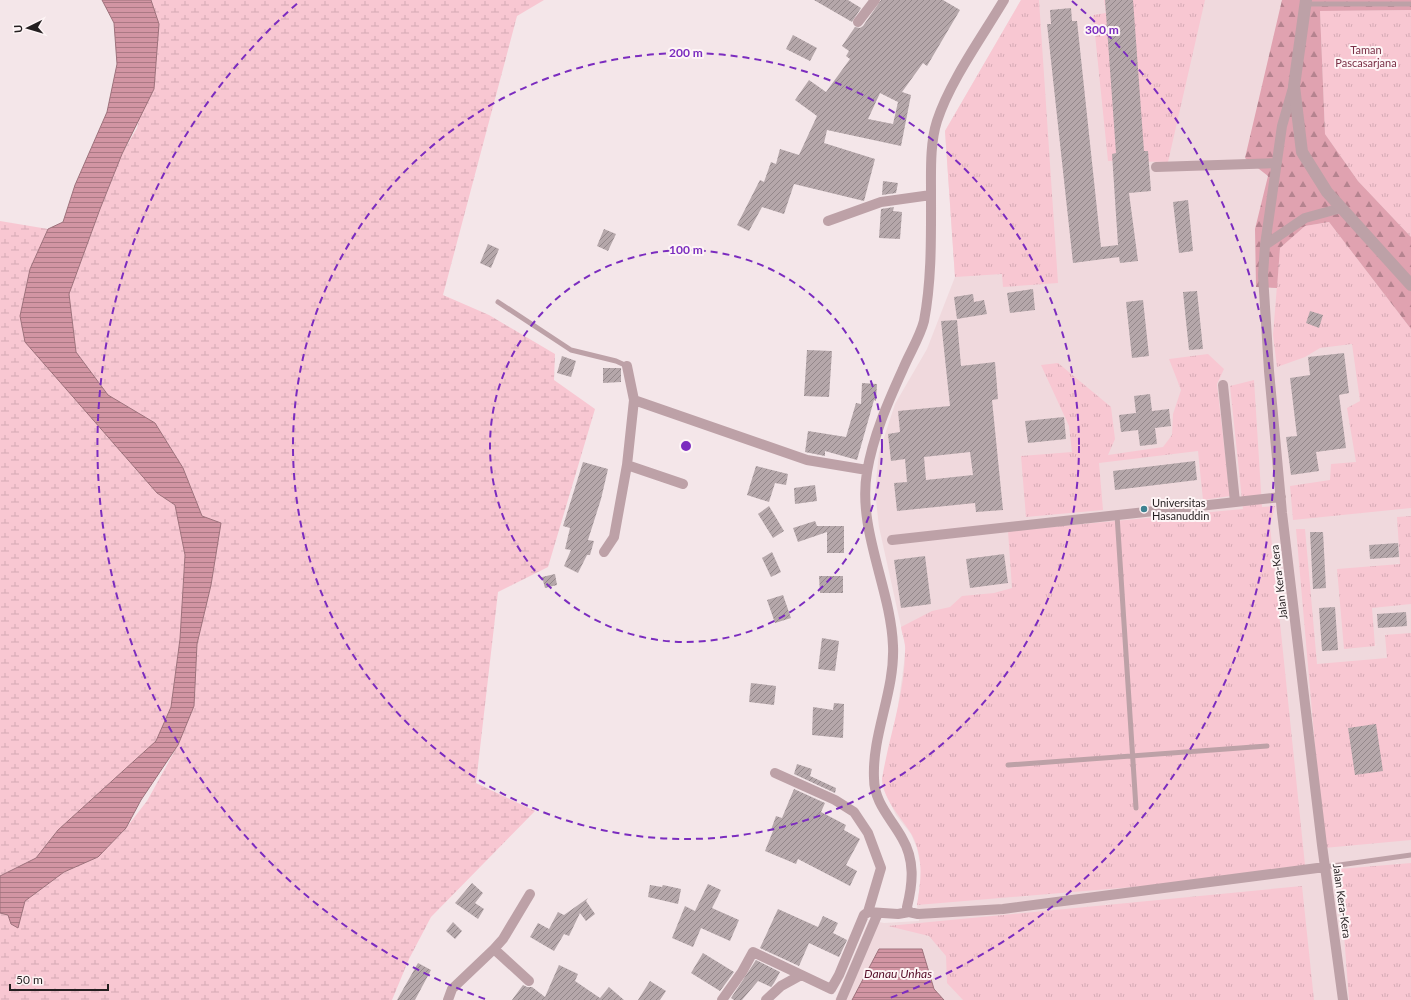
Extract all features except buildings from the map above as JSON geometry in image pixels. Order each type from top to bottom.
[{"type":"street","points":[[858,22],[875,0]]},
{"type":"street","points":[[909,912],[907,907],[913,874],[911,858],[902,837],[886,816],[874,785],[874,761],[888,693],[893,647],[888,607],[872,543],[866,505],[863,469],[881,419],[923,323],[929,276],[931,161],[936,122],[965,65],[1004,0]]},
{"type":"street","points":[[1305,2],[1294,86],[1302,152],[1327,192],[1411,285]]},
{"type":"street","name":"Jalan Kera-Kera","points":[[1294,86],[1282,126],[1263,275],[1269,371],[1281,497],[1325,867],[1343,1000]]},
{"type":"street","points":[[1156,167],[1277,163]]},
{"type":"street","points":[[828,221],[881,202],[931,195]]},
{"type":"street","points":[[1266,245],[1305,218],[1341,208]]},
{"type":"street","points":[[604,552],[614,536],[628,465],[634,400],[627,366]]},
{"type":"street","points":[[1223,385],[1235,502]]},
{"type":"street","points":[[634,400],[807,460],[863,469]]},
{"type":"street","points":[[628,465],[682,484]]},
{"type":"street","points":[[892,540],[1281,497]]},
{"type":"street","points":[[775,773],[835,800],[854,812],[868,833],[880,868],[873,913],[841,1000]]},
{"type":"street","points":[[722,1000],[742,972],[753,952],[831,989],[864,915],[873,913],[894,914],[909,912],[918,914],[1003,909],[1325,867]]},
{"type":"street","points":[[448,1000],[452,989],[494,949],[507,934],[530,894]]},
{"type":"street","points":[[494,949],[529,981]]},
{"type":"street","points":[[766,1000],[781,986],[800,975]]},
{"type":"lane","points":[[1305,2],[1411,4]]},
{"type":"lane","points":[[498,302],[571,350],[616,361],[627,366]]},
{"type":"lane","points":[[1117,515],[1136,808]]},
{"type":"lane","points":[[1008,765],[1267,746]]},
{"type":"lane","points":[[1325,867],[1411,855]]},
{"type":"shaded area","name":"Universitas Hasanuddin","points":[[1021,0],[1411,0],[1411,1000],[835,1000],[869,920],[884,923],[919,921],[917,905],[922,873],[917,848],[911,834],[896,815],[883,788],[882,779],[897,713],[906,649],[879,527],[875,491],[879,453],[895,404],[927,349],[955,277],[945,131]]},
{"type":"green space","points":[[151,0],[544,0],[517,16],[443,295],[489,315],[555,354],[554,380],[595,409],[548,567],[498,592],[476,783],[535,811],[431,917],[409,959],[392,1000],[0,1000],[0,913],[8,915],[18,928],[25,901],[64,872],[98,857],[126,828],[147,801],[178,745],[194,705],[197,644],[211,585],[221,523],[202,516],[183,468],[155,423],[108,395],[76,352],[69,294],[122,154],[137,128],[159,24]]},
{"type":"green space","points":[[1021,0],[1039,0],[1058,283],[1003,287],[1002,274],[955,277],[945,131]]},
{"type":"green space","points":[[1104,0],[1205,0],[1168,162],[1108,161],[1093,15],[1106,13]]},
{"type":"green space","points":[[1282,0],[1411,0],[1411,10],[1320,11],[1325,134],[1358,181],[1411,237],[1411,329],[1329,222],[1305,226],[1280,248],[1277,288],[1256,287],[1255,229],[1268,176],[1245,158]]},
{"type":"green space","name":"Taman Pascasarjana","points":[[1411,10],[1411,237],[1358,181],[1325,134],[1320,11]]},
{"type":"green space","points":[[0,221],[48,229],[30,269],[64,384],[157,493],[175,505],[185,555],[180,639],[171,707],[156,741],[58,830],[36,858],[0,876]]},
{"type":"green space","points":[[1329,222],[1411,329],[1411,508],[1293,520],[1290,486],[1330,480],[1331,464],[1356,462],[1347,408],[1360,401],[1352,344],[1320,348],[1305,357],[1277,367],[1273,335],[1280,248],[1305,226]]},
{"type":"green space","points":[[1208,354],[1224,369],[1217,384],[1230,496],[1203,500],[1198,451],[1099,463],[1103,510],[1026,517],[1021,456],[1072,452],[1069,426],[1041,365],[1058,363],[1111,407],[1115,439],[1108,455],[1163,447],[1172,435],[1173,414],[1181,390],[1169,359]]},
{"type":"green space","points":[[1254,380],[1262,507],[1275,506],[1270,526],[1305,865],[1145,886],[917,905],[920,887],[920,861],[916,844],[908,828],[889,802],[883,787],[882,779],[900,699],[904,667],[905,648],[901,627],[932,611],[950,607],[962,596],[994,593],[1012,588],[1008,531],[1243,509],[1230,386]]},
{"type":"green space","points":[[1411,516],[1411,604],[1372,608],[1375,646],[1344,649],[1337,569],[1400,564],[1397,517]]},
{"type":"green space","points":[[1296,529],[1305,529],[1317,664],[1387,658],[1385,635],[1411,633],[1411,840],[1324,848]]},
{"type":"green space","points":[[1411,863],[1411,1000],[1349,1000],[1339,869]]},
{"type":"green space","points":[[1302,886],[1314,1000],[963,1000],[947,983],[946,956],[929,936],[888,926]]},
{"type":"water","points":[[102,0],[151,0],[159,24],[154,89],[122,154],[69,294],[76,352],[108,395],[155,423],[183,468],[202,516],[221,523],[211,585],[197,644],[194,706],[178,745],[141,800],[126,828],[98,857],[64,872],[25,901],[18,928],[11,924],[8,915],[0,913],[0,876],[36,858],[58,830],[156,741],[171,707],[180,639],[185,555],[175,505],[157,493],[25,342],[20,316],[30,269],[48,229],[63,222],[75,185],[107,112],[117,64],[114,23]]},
{"type":"water","name":"Danau Unhas","points":[[879,949],[922,949],[934,989],[944,1000],[852,1000]]},
{"type":"place","name":"Universitas Hasanuddin","points":[[1144,509]]}]
